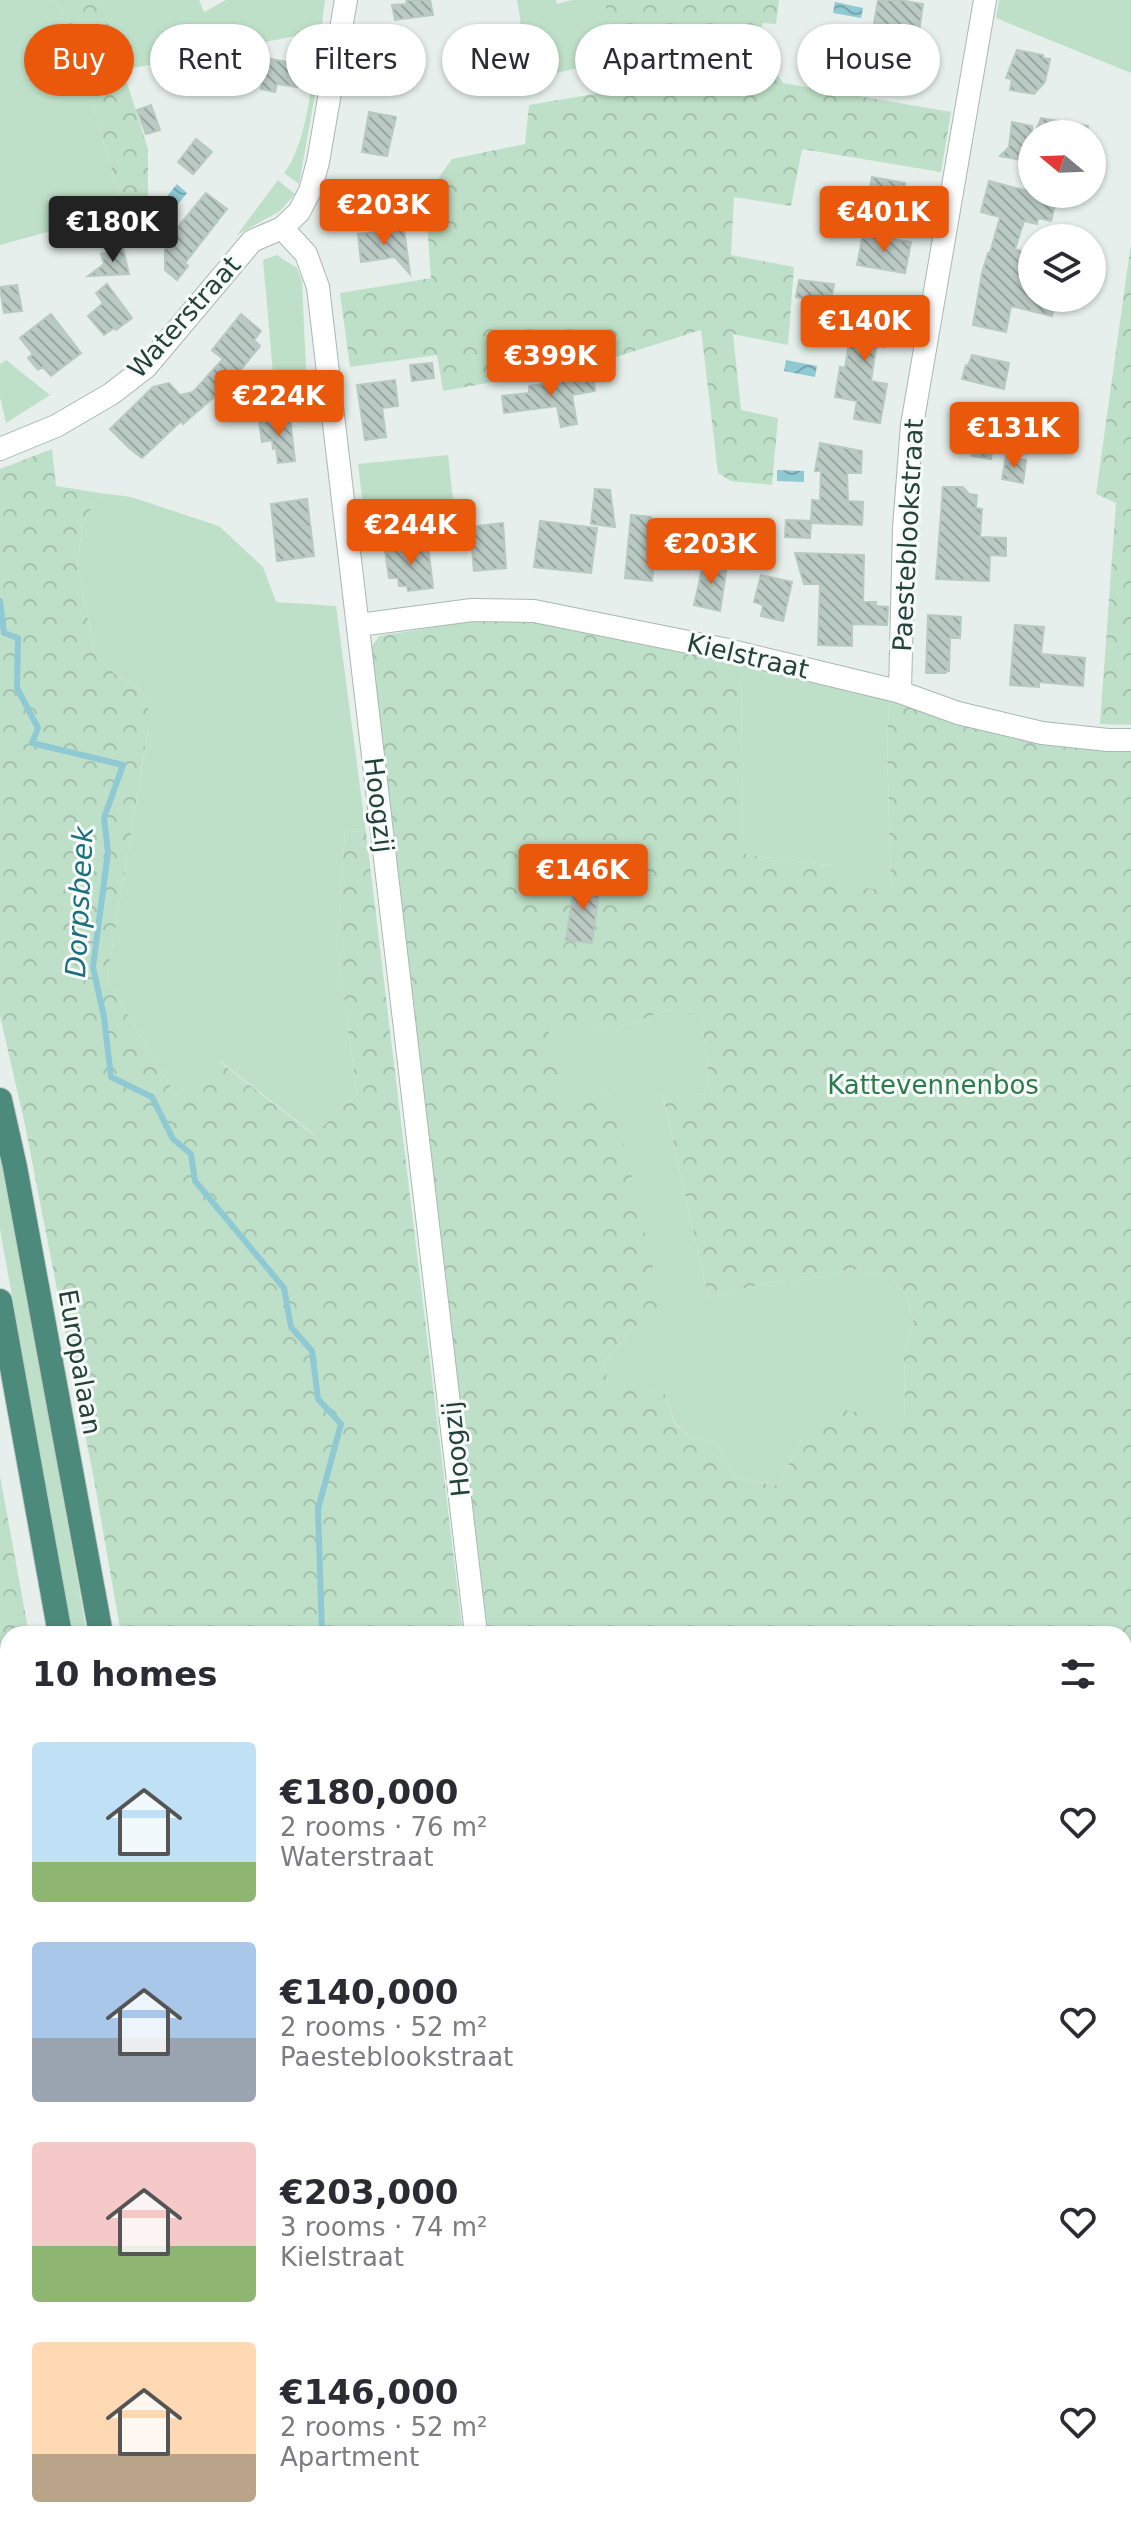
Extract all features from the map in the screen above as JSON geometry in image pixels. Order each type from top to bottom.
[{"type":"highway","name":"Europalaan","points":[[0,1100],[100,1626]]},
{"type":"highway","points":[[0,1301],[59,1626]]},
{"type":"street","points":[[282,228],[299,212],[310,191],[318,162],[346,0]]},
{"type":"street","name":"Paesteblookstraat","points":[[900,691],[904,528],[912,425],[985,0]]},
{"type":"street","name":"Waterstraat","points":[[0,449],[69,418],[111,394],[146,367],[252,241],[282,228]]},
{"type":"street","name":"Hoogzij","points":[[282,228],[306,254],[318,287],[475,1626]]},
{"type":"street","name":"Kielstraat","points":[[359,625],[472,610],[534,611],[723,649],[900,691],[958,713],[1042,733],[1131,740]]},
{"type":"green space","points":[[0,0],[54,0],[68,24],[24,24],[24,96],[90,96],[124,211],[0,245]]},
{"type":"green space","points":[[54,0],[101,0],[109,24],[68,24]]},
{"type":"green space","points":[[101,0],[199,0],[204,12],[226,0],[325,0],[322,24],[286,24],[286,38],[270,41],[270,24],[150,24],[150,65],[134,68],[134,24],[109,24]]},
{"type":"green space","points":[[517,0],[556,0],[557,4],[572,0],[604,0],[609,24],[575,24],[575,69],[559,72],[559,24],[520,24]]},
{"type":"green space","points":[[604,0],[779,0],[776,24],[609,24]]},
{"type":"green space","points":[[999,0],[1131,0],[1131,73],[996,18]]},
{"type":"green space","points":[[781,80],[797,85],[797,96],[858,96],[951,112],[941,172],[802,149],[791,206],[734,197],[731,255],[794,267],[788,345],[733,334],[741,410],[778,418],[772,485],[731,481],[718,473],[701,330],[594,364],[443,391],[437,355],[350,367],[340,293],[431,278],[425,197],[452,159],[525,144],[529,105],[582,96],[781,96]]},
{"type":"green space","points":[[90,96],[131,96],[148,149],[148,205],[124,211]]},
{"type":"green space","points":[[310,96],[315,96],[299,184],[284,173],[301,137]]},
{"type":"green space","points":[[278,180],[295,194],[280,211],[237,235]]},
{"type":"green space","points":[[1131,243],[1131,725],[1100,724],[1116,503],[1096,494]]},
{"type":"green space","points":[[277,255],[297,268],[302,281],[307,392],[275,396],[263,260]]},
{"type":"green space","points":[[6,360],[50,395],[6,423],[0,397],[0,364]]},
{"type":"green space","points":[[52,449],[56,486],[100,493],[83,523],[77,563],[95,655],[116,675],[139,688],[148,704],[148,730],[107,980],[176,1096],[219,1061],[314,1135],[357,1094],[337,944],[345,831],[366,832],[462,1626],[120,1626],[25,1125],[0,1016],[0,469]]},
{"type":"green space","points":[[448,455],[456,526],[367,538],[358,464]]},
{"type":"green space","points":[[100,493],[131,497],[219,526],[263,567],[276,602],[336,606],[366,832],[345,831],[337,944],[357,1094],[315,1135],[220,1061],[176,1096],[107,980],[148,731],[148,704],[139,688],[116,675],[95,655],[77,563],[83,523]]},
{"type":"green space","name":"Kattevennenbos","points":[[479,620],[535,620],[741,665],[743,854],[833,866],[837,885],[891,891],[887,745],[889,697],[1014,738],[1131,748],[1131,1626],[487,1626],[370,649],[379,636]],"holes":[[[667,1010],[701,1015],[711,1094],[662,1092],[708,1297],[766,1283],[809,1279],[853,1269],[893,1279],[906,1294],[914,1323],[904,1352],[905,1420],[831,1408],[802,1438],[778,1486],[734,1477],[716,1443],[689,1437],[675,1424],[664,1392],[608,1383],[604,1363],[630,1331],[662,1305],[612,1094],[565,1102],[548,1029],[611,1031]]]},
{"type":"green space","points":[[741,665],[889,697],[887,745],[891,892],[836,885],[833,866],[743,854]]},
{"type":"green space","points":[[667,1010],[701,1014],[711,1094],[662,1093],[708,1297],[766,1283],[809,1279],[853,1269],[893,1279],[906,1294],[914,1323],[904,1352],[905,1420],[802,1438],[778,1486],[734,1477],[716,1443],[689,1437],[675,1423],[664,1392],[608,1384],[604,1363],[630,1331],[661,1305],[611,1094],[565,1103],[547,1028],[611,1031]]},
{"type":"green space","points":[[0,1156],[86,1626],[71,1626],[0,1229]]},
{"type":"green space","points":[[0,1476],[28,1626],[0,1626]]},
{"type":"water","points":[[835,2],[863,8],[861,18],[833,13]]},
{"type":"water","points":[[177,184],[187,193],[169,215],[159,206]]},
{"type":"water","points":[[786,360],[817,366],[815,377],[784,371]]},
{"type":"water","points":[[777,470],[804,471],[804,482],[777,481]]},
{"type":"building","points":[[406,0],[430,0],[433,15],[395,20],[392,5],[407,4]]},
{"type":"building","points":[[878,0],[923,4],[920,24],[874,23]]},
{"type":"building","points":[[1017,50],[1050,59],[1045,82],[1034,94],[1010,90],[1012,79],[1006,78]]},
{"type":"building","points":[[270,59],[286,62],[286,85],[277,84],[275,92],[270,91]]},
{"type":"building","points":[[151,105],[160,130],[146,134],[137,110]]},
{"type":"building","points":[[369,112],[396,117],[387,156],[362,152]]},
{"type":"building","points":[[1012,122],[1018,123],[1018,159],[1000,156],[1009,147]]},
{"type":"building","points":[[196,139],[212,152],[193,174],[178,162]]},
{"type":"building","points":[[872,177],[905,183],[904,208],[867,206]]},
{"type":"building","points":[[989,181],[1018,188],[1018,208],[1054,208],[1051,221],[1038,218],[1037,224],[1024,221],[1018,224],[1015,249],[1018,250],[1018,308],[1011,306],[1006,332],[973,325],[982,273],[1000,217],[981,212]]},
{"type":"building","points":[[206,193],[227,209],[185,263],[188,266],[177,280],[165,270],[165,249],[173,233]]},
{"type":"building","points":[[404,229],[410,274],[395,257],[361,262],[358,234]]},
{"type":"building","points":[[863,234],[911,242],[905,273],[857,265]]},
{"type":"building","points":[[123,249],[129,274],[88,276],[104,264],[101,254]]},
{"type":"building","points":[[799,280],[834,284],[830,305],[796,297]]},
{"type":"building","points":[[107,284],[132,318],[104,335],[88,316],[103,303],[96,293]]},
{"type":"building","points":[[17,285],[22,311],[4,313],[0,287]]},
{"type":"building","points":[[855,304],[891,310],[885,347],[876,346],[871,381],[887,384],[880,423],[854,419],[857,401],[835,397],[840,367],[845,368]]},
{"type":"building","points":[[51,314],[81,353],[51,376],[43,367],[38,370],[28,358],[33,354],[20,338]]},
{"type":"building","points":[[241,314],[261,331],[254,340],[260,346],[230,383],[183,424],[181,421],[142,458],[110,429],[153,387],[169,383],[180,395],[193,392],[223,359],[212,350]]},
{"type":"building","points":[[972,355],[1009,363],[1004,389],[962,379]]},
{"type":"building","points":[[432,363],[434,378],[412,381],[410,365]]},
{"type":"building","points":[[593,377],[595,391],[572,395],[577,424],[561,427],[557,406],[504,413],[502,396],[529,393],[529,386],[553,383],[553,380]]},
{"type":"building","points":[[395,380],[398,406],[382,408],[386,437],[365,440],[357,385]]},
{"type":"building","points":[[961,411],[998,417],[991,459],[972,456],[974,439],[957,436]]},
{"type":"building","points":[[290,418],[295,461],[278,463],[272,440],[262,442],[259,422]]},
{"type":"building","points":[[820,443],[862,451],[861,473],[847,473],[848,501],[863,502],[862,525],[811,523],[812,500],[820,501],[821,471],[815,471]]},
{"type":"building","points":[[1006,457],[1026,460],[1023,483],[1002,479]]},
{"type":"building","points":[[943,487],[963,487],[969,494],[977,495],[976,508],[982,509],[980,537],[1006,538],[1006,556],[990,555],[989,581],[936,579]]},
{"type":"building","points":[[595,489],[610,490],[615,527],[591,524]]},
{"type":"building","points":[[307,499],[314,556],[277,561],[271,504]]},
{"type":"building","points":[[631,515],[651,517],[647,553],[655,554],[652,581],[625,578]]},
{"type":"building","points":[[786,520],[811,521],[810,538],[785,537]]},
{"type":"building","points":[[540,521],[597,528],[591,573],[534,567]]},
{"type":"building","points":[[503,523],[506,568],[474,571],[470,527]]},
{"type":"building","points":[[428,545],[433,588],[408,591],[407,586],[399,586],[398,578],[389,578],[385,550]]},
{"type":"building","points":[[795,553],[864,555],[863,602],[876,602],[876,606],[888,607],[887,625],[852,624],[852,646],[818,645],[820,584],[804,584]]},
{"type":"building","points":[[704,561],[727,566],[720,611],[694,605]]},
{"type":"building","points":[[761,575],[792,582],[783,621],[761,616],[763,605],[754,602]]},
{"type":"building","points":[[928,615],[961,617],[960,638],[950,638],[949,671],[946,673],[926,673]]},
{"type":"building","points":[[1015,625],[1044,627],[1041,654],[1085,658],[1083,686],[1039,682],[1039,687],[1010,685]]},
{"type":"building","points":[[575,880],[600,884],[592,943],[566,940]]},
{"type":"waterway","name":"Dorpsbeek","points":[[0,601],[4,633],[18,638],[17,688],[38,728],[32,743],[123,765],[104,818],[108,852],[93,967],[104,1017],[111,1077],[152,1097],[173,1139],[191,1154],[195,1181],[284,1288],[291,1327],[312,1351],[318,1399],[341,1424],[318,1509],[322,1626]]}]
